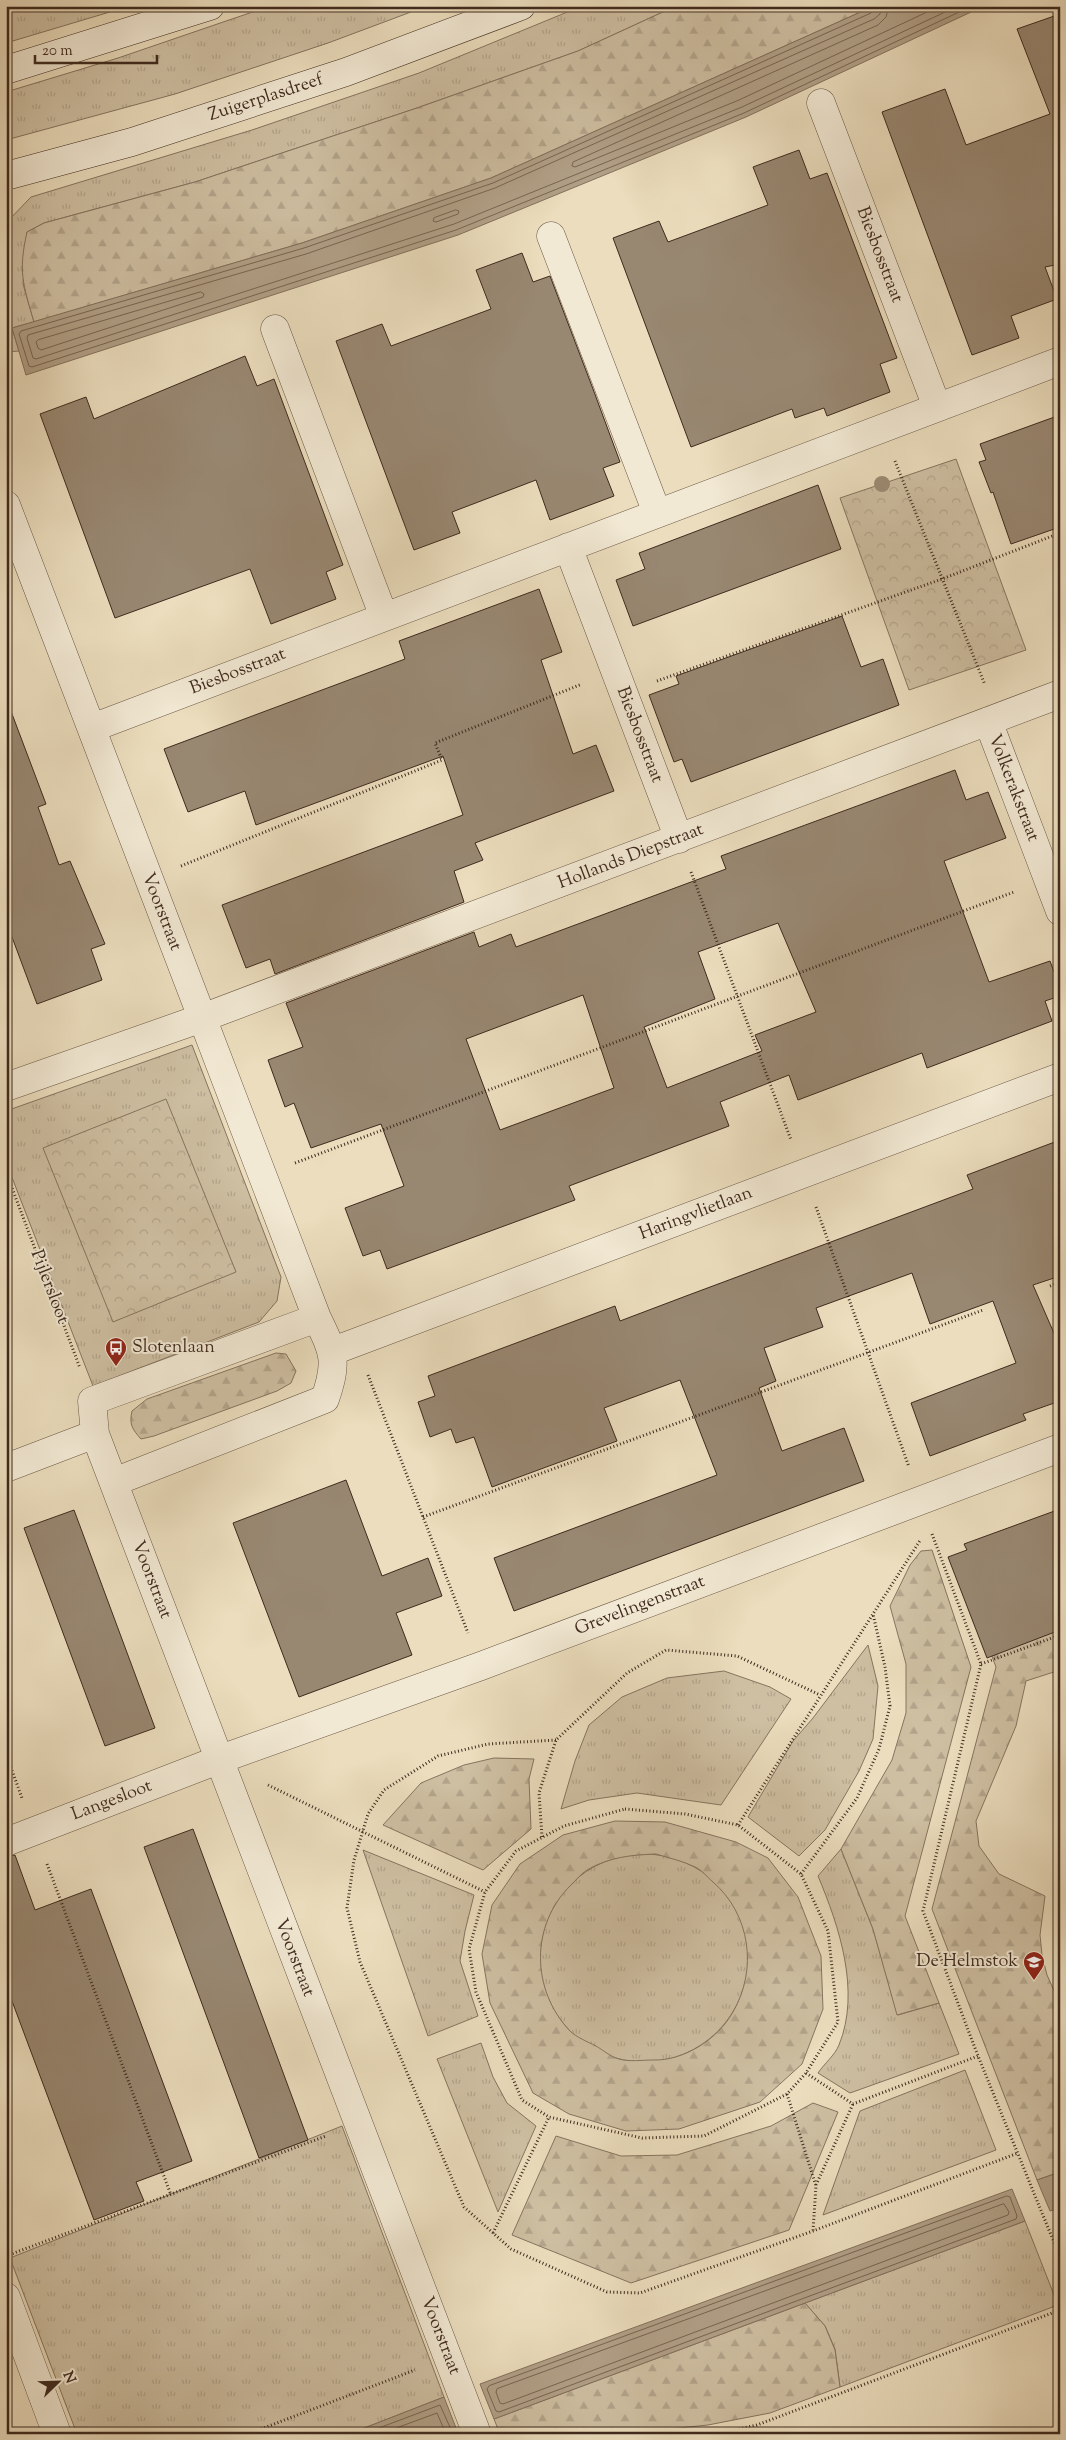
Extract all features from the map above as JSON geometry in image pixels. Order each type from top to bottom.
[{"type":"street","points":[[6,70],[210,6]]},
{"type":"street","name":"Zuigerplasdreef","points":[[6,176],[132,142],[346,72],[521,6]]},
{"type":"street","name":"Biesbosstraat","points":[[821,103],[937,407]]},
{"type":"street","points":[[551,236],[657,513]]},
{"type":"street","points":[[275,329],[384,617]]},
{"type":"street","name":"Biesbosstraat","points":[[92,728],[1060,361]]},
{"type":"street","name":"Voorstraat","points":[[6,505],[264,1175],[317,1318],[344,1346],[325,1399],[114,1482]]},
{"type":"street","name":"Biesbosstraat","points":[[568,547],[679,839]]},
{"type":"street","name":"Hollands Diepstraat","points":[[202,1018],[1060,694]]},
{"type":"street","name":"Volkerakstraat","points":[[993,720],[1060,911]]},
{"type":"street","points":[[6,1087],[202,1018]]},
{"type":"street","name":"Haringvlietlaan","points":[[344,1346],[1060,1077]]},
{"type":"street","points":[[92,1401],[317,1318]]},
{"type":"street","name":"Voorstraat","points":[[92,1401],[95,1434],[477,2434]]},
{"type":"street","points":[[6,1468],[95,1434]]},
{"type":"street","name":"Grevelingenstraat","points":[[218,1760],[480,1666],[1060,1448]]},
{"type":"street","name":"Langesloot","points":[[6,1842],[218,1760]]},
{"type":"street","points":[[6,2297],[57,2434]]},
{"type":"path","points":[[882,428],[942,579],[993,720]]},
{"type":"path","points":[[149,879],[442,760],[435,743],[942,579],[1060,533]]},
{"type":"path","points":[[264,1175],[1048,880]]},
{"type":"path","name":"Pijlersloot","points":[[6,1172],[92,1401]]},
{"type":"path","points":[[1050,1286],[1060,1282]]},
{"type":"path","points":[[423,1517],[984,1310]]},
{"type":"path","points":[[344,1346],[423,1517],[480,1666]]},
{"type":"path","points":[[921,1500],[980,1664],[923,1911],[978,2056],[1060,2257]]},
{"type":"path","points":[[738,1825],[929,1526]]},
{"type":"path","points":[[801,1874],[857,1798],[879,1749],[890,1706],[885,1667],[873,1614]]},
{"type":"path","points":[[980,1664],[1060,1635]]},
{"type":"path","points":[[542,1837],[540,1793],[556,1740],[626,1673],[666,1650],[737,1656],[820,1695]]},
{"type":"path","points":[[556,1740],[488,1744],[438,1756],[384,1790],[368,1814],[354,1860],[347,1908],[360,1962],[464,2207],[493,2233],[511,2249],[607,2292],[640,2293],[813,2231],[1018,2153]]},
{"type":"path","points":[[6,1754],[171,2195]]},
{"type":"path","points":[[218,1760],[485,1892]]},
{"type":"path","points":[[625,1809],[685,1814],[738,1825],[801,1874],[828,1931],[838,2022],[806,2073],[787,2094],[704,2136],[642,2138],[549,2116],[522,2100],[476,1992],[468,1949],[485,1892],[516,1851],[564,1826],[625,1809]]},
{"type":"path","points":[[813,2231],[816,2186],[853,2104],[978,2056]]},
{"type":"path","points":[[806,2073],[853,2104]]},
{"type":"path","points":[[787,2094],[816,2186]]},
{"type":"path","points":[[493,2233],[549,2116]]},
{"type":"path","points":[[6,2256],[358,2124]]},
{"type":"path","points":[[715,2434],[757,2425],[1060,2310]]},
{"type":"path","points":[[248,2434],[452,2369]]},
{"type":"green space","points":[[130,6],[6,43],[6,7]]},
{"type":"green space","points":[[270,6],[427,6],[328,43],[175,94],[6,140],[6,92],[118,58]]},
{"type":"green space","points":[[582,6],[676,6],[578,51],[417,108],[195,182],[44,223],[27,232],[23,284],[34,322],[12,328],[19,351],[6,352],[6,223],[31,197],[252,130],[419,73]]},
{"type":"green space","points":[[676,6],[874,6],[491,178],[302,243],[34,322],[23,278],[24,246],[27,232],[44,223],[195,182],[417,108],[578,51]]},
{"type":"green space","points":[[956,459],[1026,650],[909,690],[840,498]]},
{"type":"green space","points":[[192,1045],[281,1277],[277,1301],[259,1322],[93,1386],[6,1162],[6,1111]]},
{"type":"green space","points":[[166,1099],[236,1272],[113,1322],[43,1148]]},
{"type":"green space","points":[[276,1353],[286,1354],[296,1371],[291,1383],[277,1391],[154,1436],[141,1439],[133,1429],[131,1423],[132,1411],[147,1399]]},
{"type":"green space","points":[[932,1550],[971,1667],[905,1916],[939,2003],[897,2015],[873,1929],[841,1849],[892,1760],[906,1713],[906,1664],[890,1606],[910,1565],[921,1551]]},
{"type":"green space","points":[[1060,1626],[1060,1670],[1026,1681],[1016,1726],[976,1821],[979,1846],[999,1874],[1045,1896],[1040,1935],[1042,1955],[1047,1975],[1060,2004],[1060,2172],[1037,2180],[932,1909],[996,1667],[991,1654]]},
{"type":"green space","points":[[868,1645],[878,1686],[873,1739],[859,1771],[825,1830],[799,1856],[748,1817],[793,1741],[813,1718]]},
{"type":"green space","points":[[724,1671],[770,1687],[791,1699],[721,1805],[637,1793],[589,1800],[561,1809],[575,1761],[589,1725],[622,1697],[667,1678]]},
{"type":"green space","points":[[494,1758],[534,1759],[529,1779],[531,1829],[483,1870],[383,1825],[421,1783],[464,1765]]},
{"type":"green space","points":[[615,1821],[665,1822],[736,1842],[768,1858],[798,1897],[821,1956],[823,2009],[802,2064],[760,2102],[679,2129],[626,2131],[569,2114],[533,2093],[490,2003],[482,1954],[492,1905],[520,1864],[563,1835]],"holes":[[[656,1854],[698,1868],[726,1895],[742,1926],[746,1943],[746,1978],[741,1995],[727,2022],[719,2031],[699,2046],[676,2057],[636,2061],[623,2060],[613,2057],[575,2035],[557,2015],[548,1997],[542,1977],[540,1958],[542,1938],[548,1919],[558,1901],[587,1870],[604,1862],[620,1858]]]},
{"type":"green space","points":[[841,1849],[873,1929],[898,2015],[939,2003],[959,2054],[850,2093],[818,2073],[839,2045],[848,2003],[848,1981],[840,1937],[818,1876]]},
{"type":"green space","points":[[363,1850],[474,1895],[460,1961],[478,2016],[428,2036]]},
{"type":"green space","points":[[644,1854],[664,1856],[693,1866],[710,1878],[724,1892],[740,1918],[746,1938],[748,1958],[746,1978],[736,2007],[724,2024],[710,2038],[684,2054],[664,2060],[644,2062],[624,2060],[595,2050],[578,2038],[564,2024],[548,1998],[542,1978],[540,1958],[542,1938],[552,1909],[564,1892],[578,1878],[604,1862],[624,1856]]},
{"type":"green space","points":[[481,2043],[493,2077],[507,2103],[536,2126],[498,2212],[437,2059]]},
{"type":"green space","points":[[965,2070],[996,2150],[823,2215],[860,2111]]},
{"type":"green space","points":[[813,2103],[838,2112],[789,2230],[631,2283],[512,2235],[556,2136],[621,2156],[677,2155],[771,2126]]},
{"type":"green space","points":[[342,2126],[444,2397],[349,2434],[77,2434],[10,2258]]},
{"type":"green space","points":[[1025,2221],[1058,2305],[840,2387],[835,2349],[825,2326],[805,2303]]},
{"type":"green space","points":[[805,2303],[825,2326],[835,2350],[840,2387],[770,2413],[708,2425],[650,2431],[644,2434],[500,2434],[494,2419]]},
{"type":"water","points":[[874,6],[984,6],[746,117],[458,235],[26,375],[12,328],[302,243],[491,178]]},
{"type":"water","points":[[1060,2172],[1060,2208],[1050,2211],[1037,2180]]},
{"type":"water","points":[[1012,2189],[1025,2221],[494,2419],[480,2384]]},
{"type":"water","points":[[444,2397],[458,2433],[456,2434],[349,2434]]},
{"type":"building","points":[[1060,14],[1060,264],[1045,267],[1057,299],[1011,316],[1019,338],[972,355],[882,112],[945,89],[966,145],[1050,114],[1017,29]]},
{"type":"building","points":[[799,150],[810,179],[827,173],[897,358],[880,364],[890,392],[827,416],[824,408],[795,418],[792,409],[691,447],[613,238],[659,221],[668,242],[768,205],[753,167]]},
{"type":"building","points":[[522,253],[533,282],[550,276],[593,389],[620,462],[603,468],[614,496],[550,520],[536,480],[452,512],[460,533],[414,550],[336,341],[382,324],[391,346],[491,309],[476,270]]},
{"type":"building","points":[[245,356],[257,386],[274,379],[343,565],[326,572],[336,599],[271,624],[250,569],[115,618],[40,414],[86,397],[94,419]]},
{"type":"building","points":[[1060,415],[1060,527],[1011,544],[993,492],[991,493],[979,462],[986,460],[980,444]]},
{"type":"building","points":[[818,485],[841,549],[633,626],[616,580],[645,569],[639,553]]},
{"type":"building","points":[[539,589],[562,652],[541,660],[573,754],[596,745],[614,791],[475,843],[483,860],[454,871],[464,902],[275,974],[270,959],[246,968],[222,905],[463,815],[443,756],[256,825],[245,791],[188,812],[164,749],[405,659],[399,641]]},
{"type":"building","points":[[842,616],[861,667],[883,659],[899,705],[691,782],[682,759],[674,762],[649,695],[679,684],[676,676]]},
{"type":"building","points":[[9,706],[46,804],[38,807],[59,865],[70,861],[105,944],[91,949],[102,980],[37,1004],[6,921],[6,707]]},
{"type":"building","points":[[955,770],[966,800],[988,792],[1006,838],[944,861],[989,982],[1050,961],[1060,988],[1060,996],[1045,1001],[1052,1021],[927,1068],[922,1053],[798,1100],[789,1075],[720,1102],[729,1126],[569,1186],[575,1200],[387,1269],[380,1250],[363,1256],[345,1208],[404,1186],[381,1124],[311,1148],[294,1103],[285,1107],[268,1060],[303,1047],[286,1003],[474,932],[479,947],[511,934],[516,947],[726,869],[721,856]],"holes":[[[778,923],[816,1012],[755,1035],[762,1051],[667,1088],[644,1027],[715,999],[698,952]],[[583,995],[614,1088],[500,1130],[466,1039]]]},
{"type":"building","points":[[1060,1140],[1060,1276],[1033,1285],[1060,1347],[1060,1401],[1023,1414],[1026,1420],[930,1456],[911,1403],[1016,1363],[993,1301],[930,1324],[912,1273],[816,1308],[823,1327],[764,1348],[776,1381],[759,1388],[782,1451],[844,1428],[864,1481],[514,1611],[494,1558],[717,1475],[680,1380],[604,1408],[617,1441],[492,1487],[474,1437],[456,1443],[451,1429],[430,1437],[418,1402],[435,1396],[428,1376],[615,1306],[620,1321],[973,1189],[967,1175]]},
{"type":"building","points":[[346,1480],[382,1576],[428,1558],[442,1596],[396,1613],[412,1655],[299,1697],[233,1523]]},
{"type":"building","points":[[1060,1509],[1060,1630],[987,1658],[948,1557],[967,1550],[964,1544]]},
{"type":"building","points":[[74,1510],[155,1728],[105,1746],[24,1528]]},
{"type":"building","points":[[193,1829],[308,2140],[259,2158],[144,1847]]},
{"type":"building","points":[[15,1855],[35,1910],[91,1889],[192,2161],[136,2182],[144,2201],[94,2220],[6,1985],[6,1857]]},
{"type":"place","name":"Slotenlaan","points":[[116,1367]]},
{"type":"place","name":"De Helmstok","points":[[1034,1981]]}]
